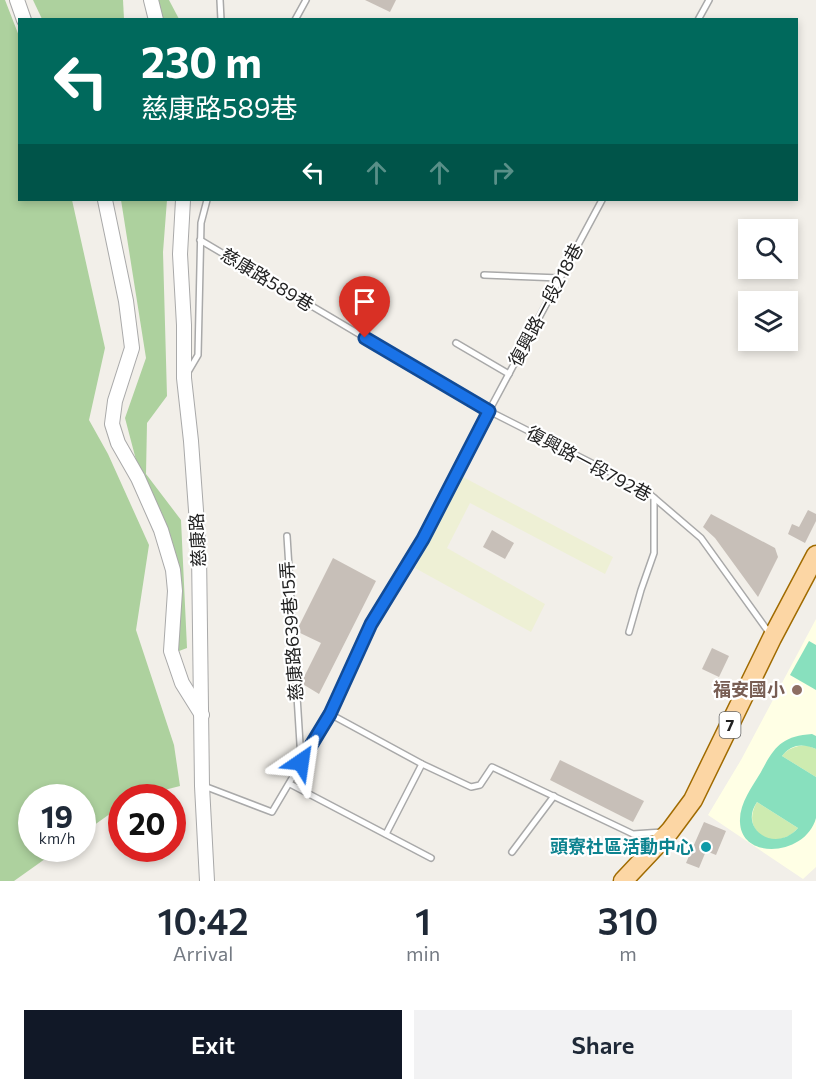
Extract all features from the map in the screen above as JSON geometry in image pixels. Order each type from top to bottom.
[{"type":"main road","name":"7","points":[[623,881],[670,831],[693,800],[772,638],[816,555]]},
{"type":"street","points":[[17,0],[23,18]]},
{"type":"street","points":[[151,0],[156,18]]},
{"type":"street","points":[[105,201],[126,301],[132,348],[115,401],[112,424],[118,443],[138,478],[161,531],[173,570],[175,591],[171,651],[182,683],[202,715]]},
{"type":"street","name":"慈康路","points":[[183,201],[180,254],[184,378],[200,552],[202,786],[207,881]]},
{"type":"lane","points":[[220,0],[221,18]]},
{"type":"lane","points":[[296,18],[306,0]]},
{"type":"lane","points":[[699,18],[709,0]]},
{"type":"lane","name":"慈康路589巷","points":[[184,378],[198,355],[200,240],[207,201]]},
{"type":"lane","name":"復興路一段218巷","points":[[202,786],[272,812],[330,714],[371,624],[423,539],[601,201]]},
{"type":"lane","name":"慈康路589巷","points":[[200,240],[489,411]]},
{"type":"lane","points":[[484,275],[560,278]]},
{"type":"lane","points":[[456,343],[509,374]]},
{"type":"lane","name":"復興路一段792巷","points":[[489,411],[645,490],[701,538],[772,638]]},
{"type":"lane","points":[[629,632],[654,553],[654,498]]},
{"type":"lane","name":"慈康路639巷15弄","points":[[286,536],[301,762]]},
{"type":"lane","points":[[330,714],[422,764],[471,787],[480,785],[492,767],[633,834],[670,831]]},
{"type":"lane","points":[[386,834],[422,764]]},
{"type":"lane","points":[[290,784],[431,858]]},
{"type":"lane","points":[[512,852],[554,796]]},
{"type":"shaded area","points":[[463,477],[613,557],[605,574],[470,503],[447,548],[545,604],[531,632],[415,568]]},
{"type":"shaded area","name":"福安國小","points":[[816,619],[816,867],[803,879],[708,815],[741,760]]},
{"type":"green space","points":[[0,0],[5,0],[18,33],[18,201],[72,201],[105,348],[89,420],[108,454],[149,545],[136,630],[174,745],[180,784],[108,784],[108,815],[96,824],[96,784],[18,784],[18,862],[41,862],[14,881],[0,881]]},
{"type":"green space","points":[[33,0],[123,0],[124,18],[42,18]]},
{"type":"green space","points":[[156,0],[169,0],[178,18],[159,18]]},
{"type":"green space","points":[[121,201],[167,201],[163,252],[167,396],[147,423],[146,474],[181,520],[187,648],[179,651],[175,636],[179,584],[141,479],[125,418],[146,358]]},
{"type":"green space","points":[[809,641],[816,645],[816,690],[790,675]]},
{"type":"green space","points":[[802,735],[816,736],[816,749],[806,746],[793,747],[782,756],[816,777],[816,818],[810,831],[800,840],[775,849],[762,848],[751,843],[743,835],[740,815],[744,802],[766,763],[780,744]],"holes":[[[757,802],[798,828],[779,839],[770,838],[762,835],[756,829],[752,821],[752,812]]]},
{"type":"green space","points":[[806,745],[816,749],[816,777],[782,756],[792,748]]},
{"type":"green space","points":[[757,802],[798,828],[789,836],[779,839],[762,836],[756,830],[753,822]]},
{"type":"building","points":[[365,0],[396,0],[390,12]]},
{"type":"building","points":[[808,510],[816,514],[816,521],[805,543],[788,534],[792,524],[799,527]]},
{"type":"building","points":[[711,514],[775,548],[778,557],[758,597],[715,538],[703,527]]},
{"type":"building","points":[[492,530],[514,543],[505,559],[483,547]]},
{"type":"building","points":[[333,558],[376,581],[319,694],[301,683],[321,643],[298,632],[298,628]]},
{"type":"building","points":[[712,648],[729,656],[719,677],[702,669]]},
{"type":"building","points":[[560,760],[644,801],[633,822],[550,780]]},
{"type":"building","name":"頭寮社區活動中心","points":[[704,822],[726,831],[716,855],[706,851],[699,868],[686,863]]},
{"type":"place","name":"福安國小","points":[[797,690]]},
{"type":"place","name":"頭寮社區活動中心","points":[[706,847]]},
{"type":"route","points":[[301,762],[330,714],[371,624],[423,539],[489,411],[365,338]]}]
